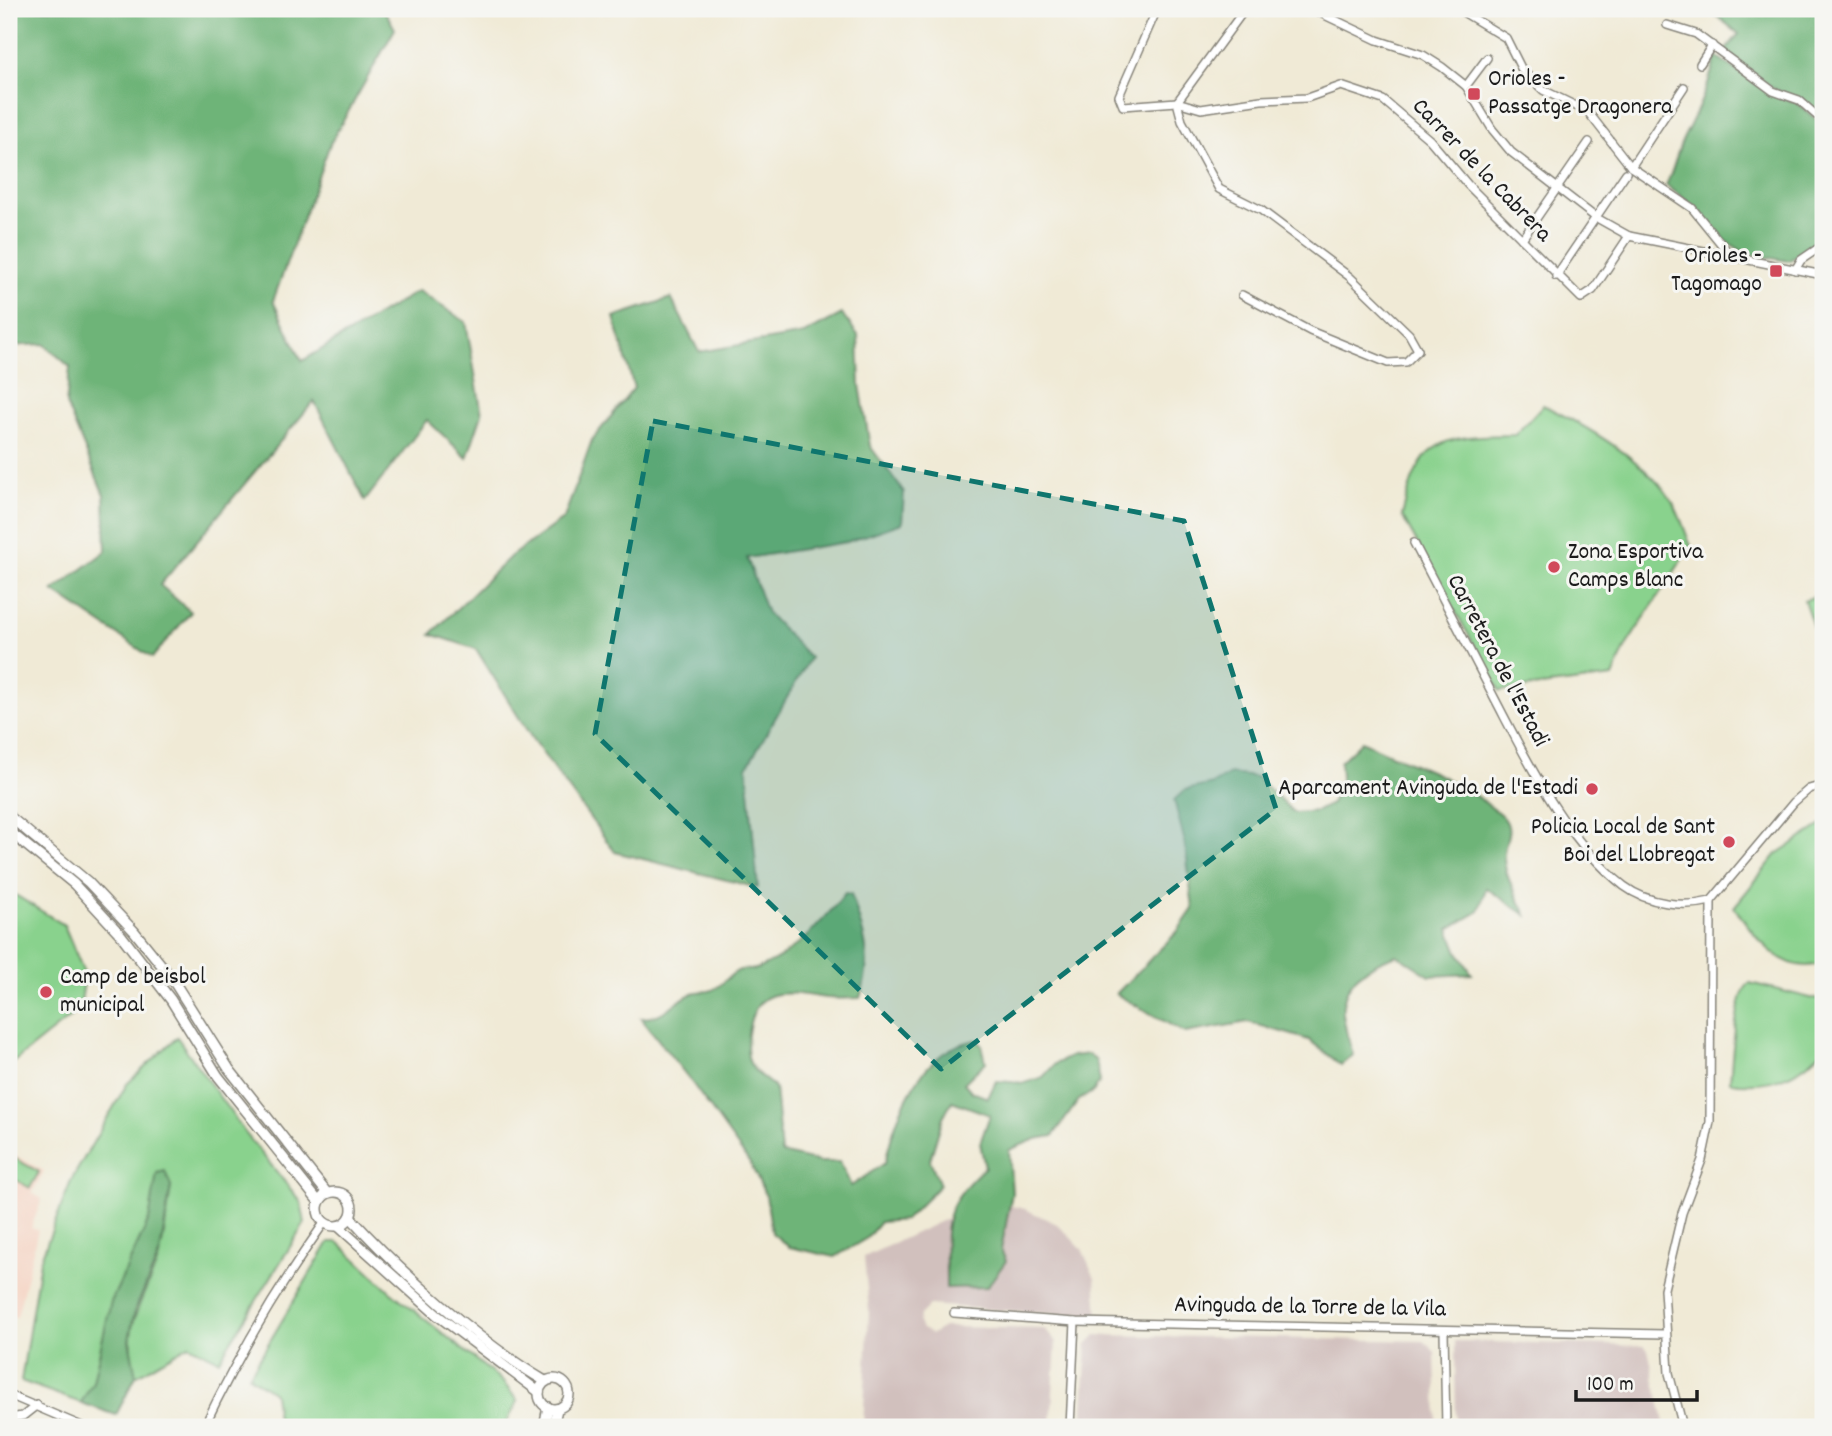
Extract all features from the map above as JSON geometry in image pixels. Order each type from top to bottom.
[{"type":"street","name":"Carrer de la Cabrera","points":[[1157,9],[1119,101],[1129,107],[1177,102],[1201,109],[1261,100],[1307,99],[1341,86],[1383,100],[1430,140],[1468,185],[1577,295],[1584,298],[1629,236]]},
{"type":"street","points":[[1242,295],[1310,331],[1388,363],[1406,362],[1418,350],[1409,334],[1350,276],[1261,210],[1219,189],[1182,121],[1177,102],[1245,9]]},
{"type":"street","points":[[1312,9],[1377,40],[1423,55],[1466,86],[1504,145],[1595,216],[1629,236],[1823,275]]},
{"type":"street","points":[[1458,9],[1506,38],[1522,70],[1544,90],[1588,112],[1628,170],[1692,208],[1731,256]]},
{"type":"street","points":[[1667,25],[1686,29],[1713,45],[1773,91],[1799,100],[1816,115],[1823,117]]},
{"type":"street","points":[[1700,64],[1713,45]]},
{"type":"street","points":[[1466,86],[1487,58]]},
{"type":"street","points":[[1556,276],[1684,87]]},
{"type":"street","points":[[1522,239],[1589,142]]},
{"type":"street","points":[[1795,270],[1801,260],[1823,245]]},
{"type":"street","name":"Carretera de l'Estadi","points":[[1414,543],[1520,747],[1576,838],[1626,887],[1648,898],[1689,905],[1711,901]]},
{"type":"street","points":[[1683,1427],[1669,1373],[1664,1289],[1682,1213],[1702,1160],[1710,1122],[1711,901],[1794,802],[1809,789],[1823,785]]},
{"type":"street","points":[[9,816],[63,859],[112,906],[171,977],[229,1069],[265,1118],[327,1193]]},
{"type":"street","points":[[9,831],[74,884],[121,935],[160,984],[218,1076],[318,1202],[318,1214],[324,1223],[338,1226],[437,1315],[539,1392],[541,1401],[552,1408]]},
{"type":"street","points":[[318,1202],[327,1193],[340,1192],[347,1197],[351,1205],[350,1217],[338,1226]]},
{"type":"street","points":[[350,1217],[418,1282],[476,1332],[545,1381],[558,1379],[568,1387],[568,1401],[552,1408],[544,1427]]},
{"type":"street","points":[[204,1427],[257,1326],[324,1223]]},
{"type":"street","name":"Avinguda de la Torre de la Vila","points":[[954,1313],[1075,1322],[1665,1334]]},
{"type":"street","points":[[1070,1427],[1075,1322]]},
{"type":"street","points":[[1444,1331],[1447,1427]]},
{"type":"street","points":[[539,1392],[545,1381]]},
{"type":"street","points":[[9,1395],[84,1427]]},
{"type":"street","points":[[9,1418],[23,1416],[37,1405]]},
{"type":"street","points":[[552,1408],[553,1427]]},
{"type":"highlighted area","points":[[653,421],[1184,521],[1276,809],[941,1069],[595,734]]},
{"type":"shaded area","points":[[9,1152],[44,1171],[32,1193],[42,1199],[31,1228],[38,1230],[17,1317],[9,1316]]},
{"type":"shaded area","points":[[1008,1205],[1025,1209],[1057,1224],[1082,1249],[1095,1278],[1098,1317],[930,1305],[920,1315],[919,1323],[922,1329],[932,1334],[944,1327],[1044,1329],[1056,1342],[1051,1427],[863,1427],[869,1311],[864,1257],[965,1210]]},
{"type":"shaded area","points":[[1096,1335],[1424,1341],[1435,1352],[1437,1427],[1082,1427],[1087,1344]]},
{"type":"shaded area","points":[[1455,1341],[1644,1346],[1648,1350],[1665,1427],[1456,1427]]},
{"type":"green space","points":[[9,9],[384,9],[395,29],[330,144],[273,301],[302,361],[418,291],[466,322],[482,414],[467,458],[427,420],[365,501],[314,401],[160,585],[191,612],[152,658],[53,591],[106,551],[104,495],[66,404],[70,367],[44,344],[9,346]]},
{"type":"green space","points":[[1708,9],[1823,9],[1823,112],[1819,113],[1771,87],[1725,51],[1739,34]]},
{"type":"green space","points":[[1716,56],[1767,91],[1797,103],[1816,119],[1823,121],[1823,241],[1788,261],[1747,254],[1726,241],[1695,207],[1666,185],[1706,89]]},
{"type":"green space","points":[[671,298],[699,352],[804,334],[842,314],[858,335],[860,385],[870,446],[904,492],[902,523],[847,542],[747,558],[767,613],[810,658],[747,767],[758,888],[615,852],[533,740],[476,649],[431,634],[511,556],[564,518],[592,440],[634,388],[614,317]]},
{"type":"green space","name":"Zona Esportiva Camps Blanc","points":[[1543,405],[1596,434],[1646,472],[1672,501],[1691,546],[1626,646],[1613,677],[1500,691],[1402,516],[1417,471],[1426,456],[1437,447],[1468,437],[1515,435]]},
{"type":"green space","points":[[1823,594],[1823,636],[1822,633],[1816,635],[1804,600]]},
{"type":"green space","points":[[1362,741],[1457,784],[1496,811],[1507,823],[1504,862],[1526,915],[1486,888],[1479,911],[1449,929],[1458,952],[1472,974],[1430,976],[1397,955],[1362,972],[1345,995],[1344,1024],[1353,1055],[1341,1065],[1309,1040],[1248,1022],[1185,1033],[1116,994],[1177,932],[1193,909],[1185,843],[1174,800],[1185,790],[1213,784],[1230,774],[1257,777],[1294,813],[1317,811],[1331,804],[1341,777],[1340,762]]},
{"type":"green space","points":[[1823,824],[1823,963],[1795,965],[1771,951],[1734,907],[1777,854]]},
{"type":"green space","name":"Camp de beisbol municipal","points":[[9,891],[64,925],[85,975],[80,1009],[11,1064],[9,1075]]},
{"type":"green space","points":[[845,893],[851,894],[866,946],[866,970],[860,998],[787,993],[766,998],[752,1017],[747,1053],[755,1071],[775,1087],[781,1153],[819,1162],[840,1162],[851,1186],[885,1163],[896,1123],[914,1085],[941,1055],[957,1045],[977,1040],[982,1045],[986,1062],[964,1083],[972,1092],[988,1098],[996,1081],[1025,1083],[1043,1077],[1055,1064],[1072,1056],[1089,1054],[1096,1061],[1100,1081],[1094,1091],[1079,1100],[1053,1136],[1036,1139],[1009,1150],[1012,1193],[1001,1250],[1006,1261],[987,1287],[946,1288],[946,1235],[951,1209],[958,1196],[985,1167],[980,1143],[990,1115],[952,1101],[943,1117],[930,1160],[940,1185],[905,1220],[880,1222],[867,1238],[835,1257],[789,1247],[772,1233],[766,1196],[751,1165],[641,1018],[656,1015],[693,993],[714,989],[740,970],[752,970],[769,964],[794,948]]},
{"type":"green space","points":[[1750,983],[1823,1001],[1821,1052],[1801,1068],[1779,1079],[1756,1083],[1730,1082],[1738,1013],[1745,989]]},
{"type":"green space","points":[[177,1037],[246,1134],[301,1202],[305,1223],[219,1360],[189,1345],[136,1376],[132,1359],[132,1330],[160,1255],[171,1186],[158,1173],[149,1220],[111,1302],[93,1382],[81,1403],[21,1381],[40,1261],[72,1179],[127,1084]]},
{"type":"green space","points":[[12,1157],[39,1172],[30,1188],[9,1176]]},
{"type":"green space","points":[[165,1171],[171,1186],[160,1253],[135,1310],[129,1340],[136,1376],[116,1415],[81,1403],[93,1382],[111,1302],[149,1220],[157,1173]]},
{"type":"green space","points":[[329,1242],[338,1242],[390,1291],[502,1381],[518,1401],[504,1427],[278,1427],[274,1393],[249,1376]]},
{"type":"place","name":"Orioles - Passatge Dragonera","points":[[1474,94]]},
{"type":"place","name":"Orioles - Tagomago","points":[[1776,271]]},
{"type":"place","name":"Zona Esportiva Camps Blanc","points":[[1554,567]]},
{"type":"place","name":"Aparcament Avinguda de l'Estadi","points":[[1592,789]]},
{"type":"place","name":"Policia Local de Sant Boi del Llobregat","points":[[1729,842]]},
{"type":"place","name":"Camp de beisbol municipal","points":[[46,992]]}]
